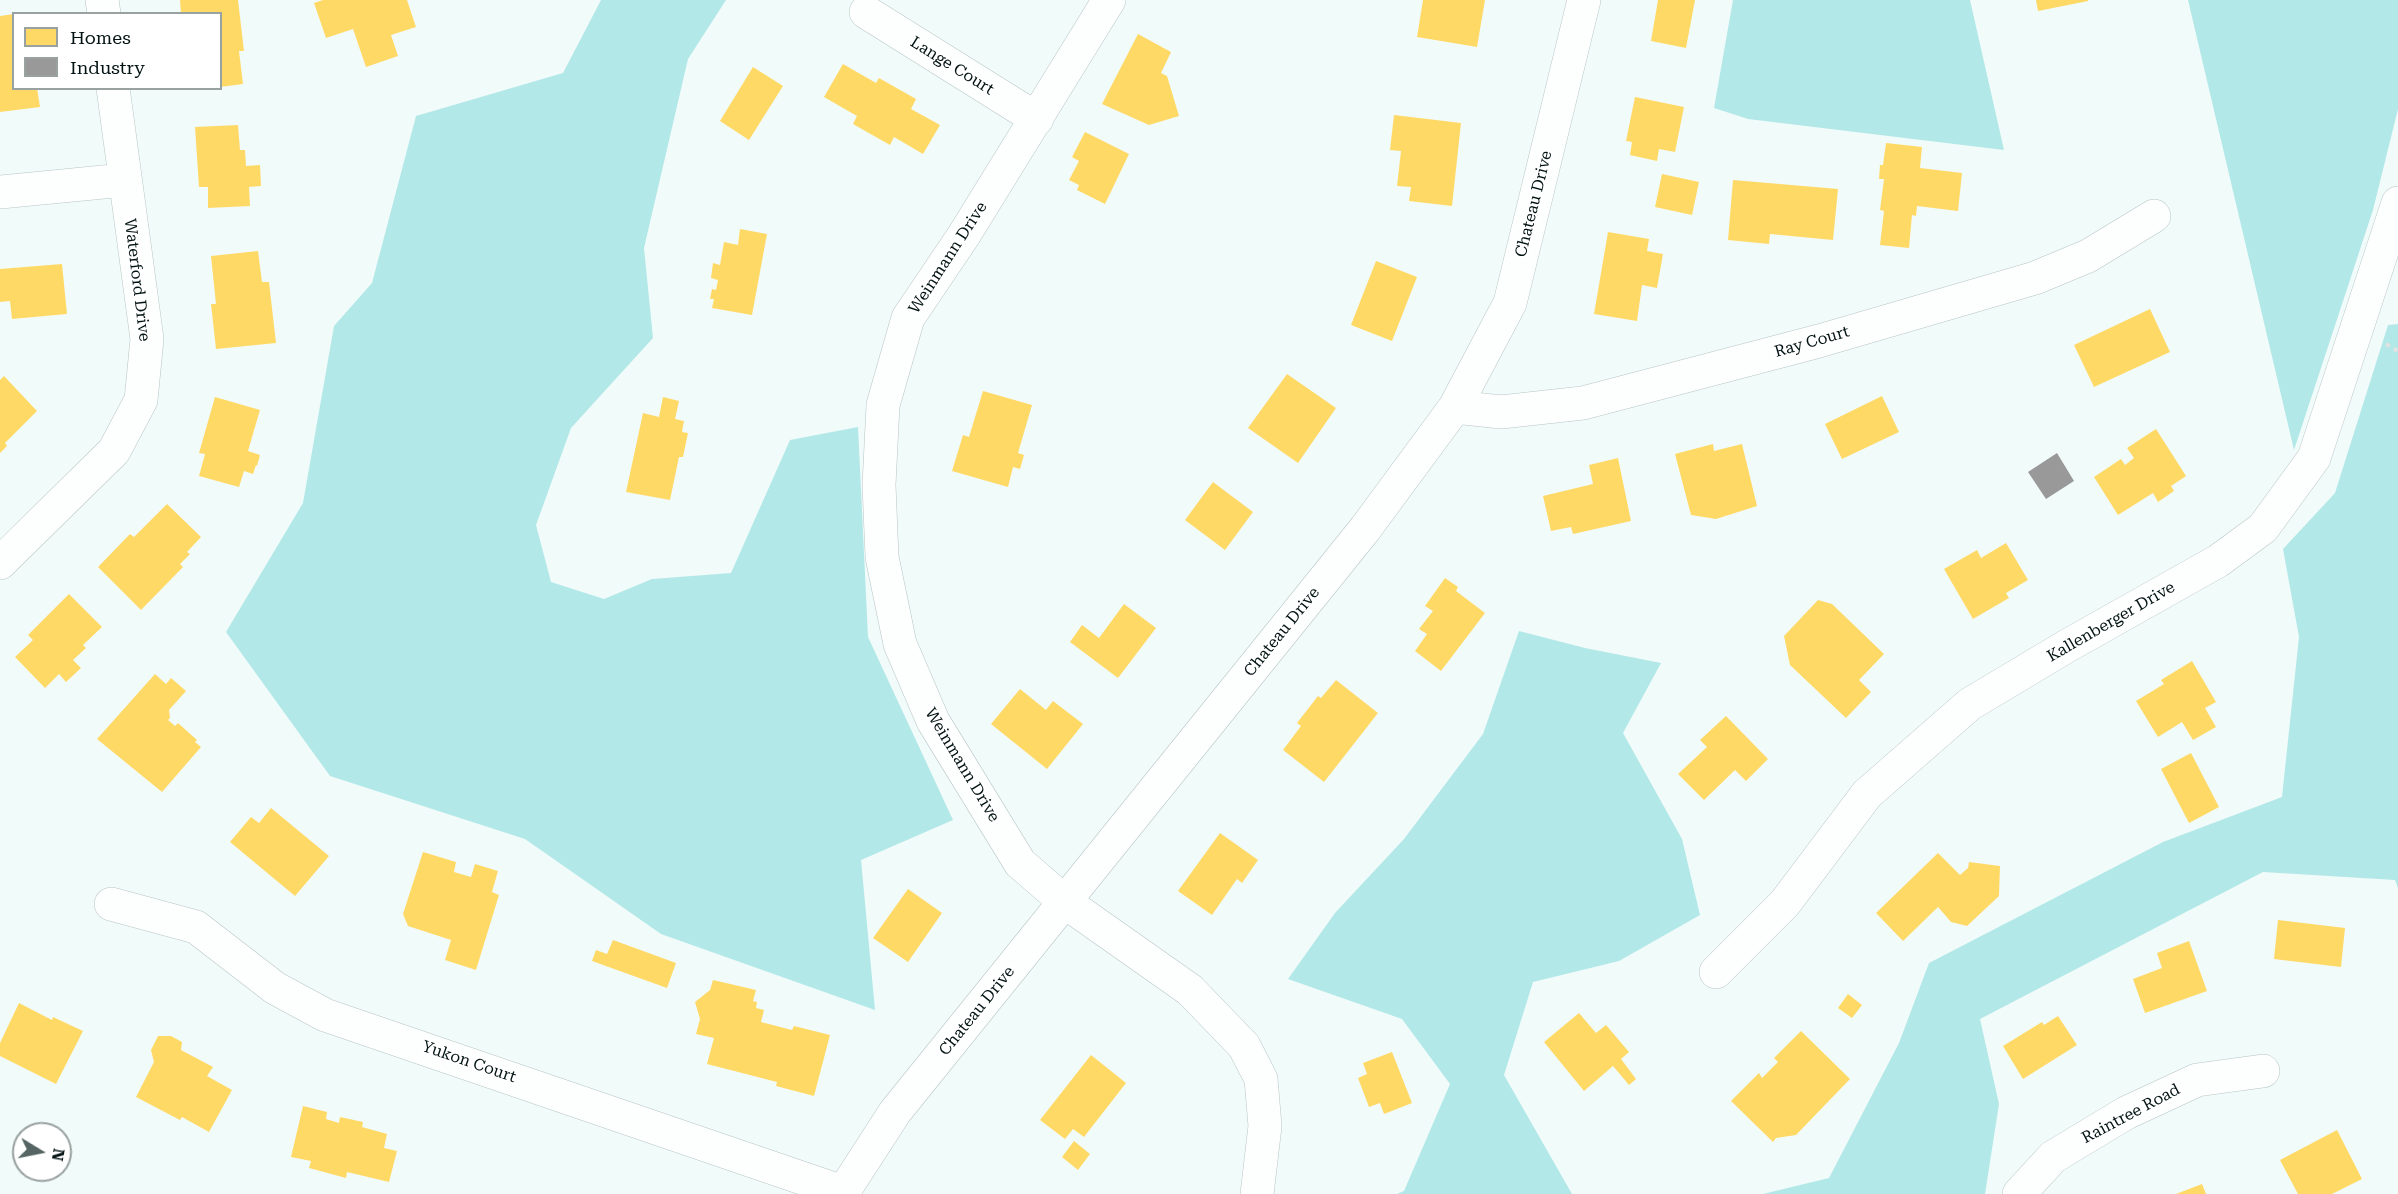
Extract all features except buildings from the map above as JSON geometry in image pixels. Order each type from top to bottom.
[{"type":"street","name":"Weinmann Drive","points":[[1109,0],[964,235],[908,318],[883,405],[879,485],[882,557],[900,644],[933,721],[1020,862],[1065,902],[1190,990],[1244,1046],[1261,1079],[1265,1126],[1257,1194]]},
{"type":"street","name":"Chateau Drive","points":[[842,1193],[895,1112],[1365,529],[1455,407],[1510,303],[1584,0]]},
{"type":"street","name":"Lange Court","points":[[866,12],[1037,119]]},
{"type":"street","name":"Waterford Drive","points":[[0,563],[114,451],[141,400],[147,339],[113,90]]},
{"type":"street","points":[[0,192],[124,180]]},
{"type":"street","name":"Kallenberger Drive","points":[[1716,972],[1785,903],[1867,794],[1970,704],[2218,561],[2263,528],[2314,458],[2398,203]]},
{"type":"street","name":"Ray Court","points":[[1455,407],[1501,412],[1583,403],[1819,341],[2035,278],[2088,256],[2154,216]]},
{"type":"street","name":"Yukon Court","points":[[111,904],[196,927],[275,988],[325,1015],[842,1193]]},
{"type":"street","name":"Raintree Road","points":[[2019,1194],[2053,1157],[2126,1113],[2197,1080],[2263,1071]]},
{"type":"shaded area","points":[[601,0],[726,0],[688,59],[644,248],[653,338],[571,428],[536,525],[551,582],[604,599],[652,579],[731,573],[790,440],[858,427],[868,637],[953,820],[861,860],[875,1010],[661,934],[525,839],[330,776],[226,632],[303,503],[334,326],[372,283],[416,116],[563,73]]},
{"type":"shaded area","points":[[1733,0],[1970,0],[2004,150],[1748,119],[1714,108]]},
{"type":"shaded area","points":[[2188,0],[2398,0],[2398,109],[2373,210],[2294,450]]},
{"type":"shaded area","points":[[2398,324],[2398,888],[2395,880],[2263,872],[1980,1019],[1999,1104],[1985,1194],[1763,1194],[1829,1178],[1899,1043],[1929,963],[2163,842],[2282,797],[2299,637],[2283,549],[2335,493],[2388,325]]},
{"type":"shaded area","points":[[1519,631],[1585,648],[1661,663],[1623,733],[1682,839],[1700,915],[1619,961],[1533,982],[1504,1075],[1572,1194],[1397,1194],[1404,1191],[1450,1084],[1402,1019],[1288,979],[1335,913],[1404,839],[1483,734]]}]
